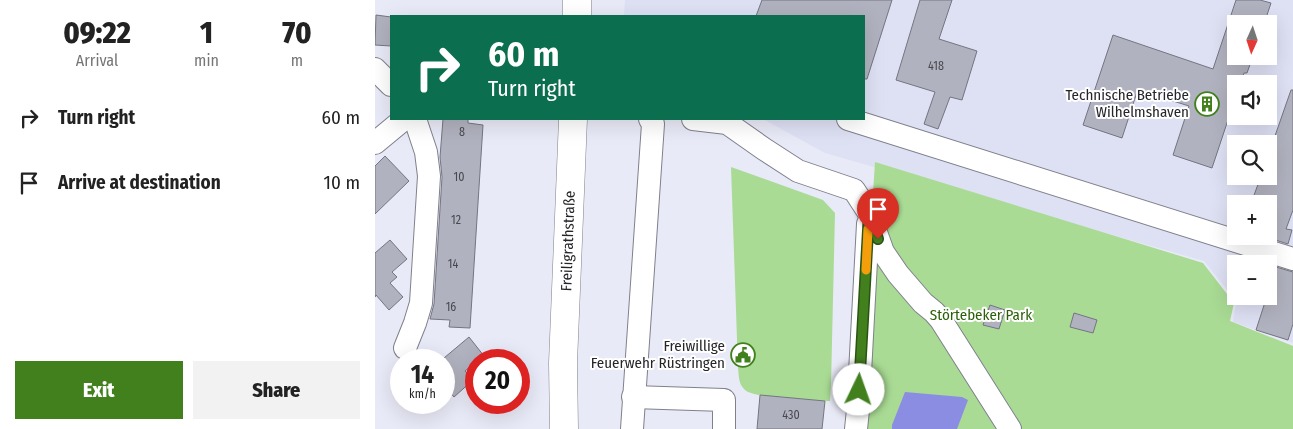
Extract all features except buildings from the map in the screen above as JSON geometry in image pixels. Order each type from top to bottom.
[{"type":"main road","points":[[577,0],[577,15]]},
{"type":"main road","name":"Freiligrathstraße","points":[[564,429],[563,362],[573,120]]},
{"type":"main road","name":"Freiligrathstraße","points":[[549,429],[563,362]]},
{"type":"street","points":[[375,69],[390,84]]},
{"type":"street","points":[[375,143],[402,120]]},
{"type":"street","points":[[405,348],[421,303],[429,176],[427,152],[415,120]]},
{"type":"street","points":[[632,429],[653,124],[651,120]]},
{"type":"street","points":[[702,120],[727,123],[798,171],[854,190],[869,213],[883,252],[898,274],[923,303],[935,312],[941,320],[1010,429]]},
{"type":"street","points":[[851,120],[1293,259]]},
{"type":"street","points":[[856,429],[869,213]]},
{"type":"street","points":[[633,398],[724,400],[724,429]]},
{"type":"shaded area","points":[[625,0],[1293,0],[1293,343],[1233,322],[1235,305],[1277,305],[1277,255],[1227,255],[1227,290],[1204,261],[825,153],[765,120],[865,120],[865,15],[624,15]]},
{"type":"green space","name":"Störtebeker Park","points":[[875,162],[1203,263],[1227,294],[1227,305],[1234,305],[1230,321],[1293,346],[1293,429],[858,429]]},
{"type":"green space","points":[[731,167],[823,200],[835,213],[830,401],[760,395],[750,393],[741,385],[738,368]]},
{"type":"water","points":[[905,392],[962,397],[968,400],[957,429],[892,429]]},
{"type":"slow traffic","points":[[866,270],[868,229]]},
{"type":"place","name":"Technische Betriebe Wilhelmshaven","points":[[1207,104]]},
{"type":"place","name":"Freiwillige Feuerwehr Rüstringen","points":[[743,355]]},
{"type":"route","points":[[859,390],[869,213],[878,239]]}]
